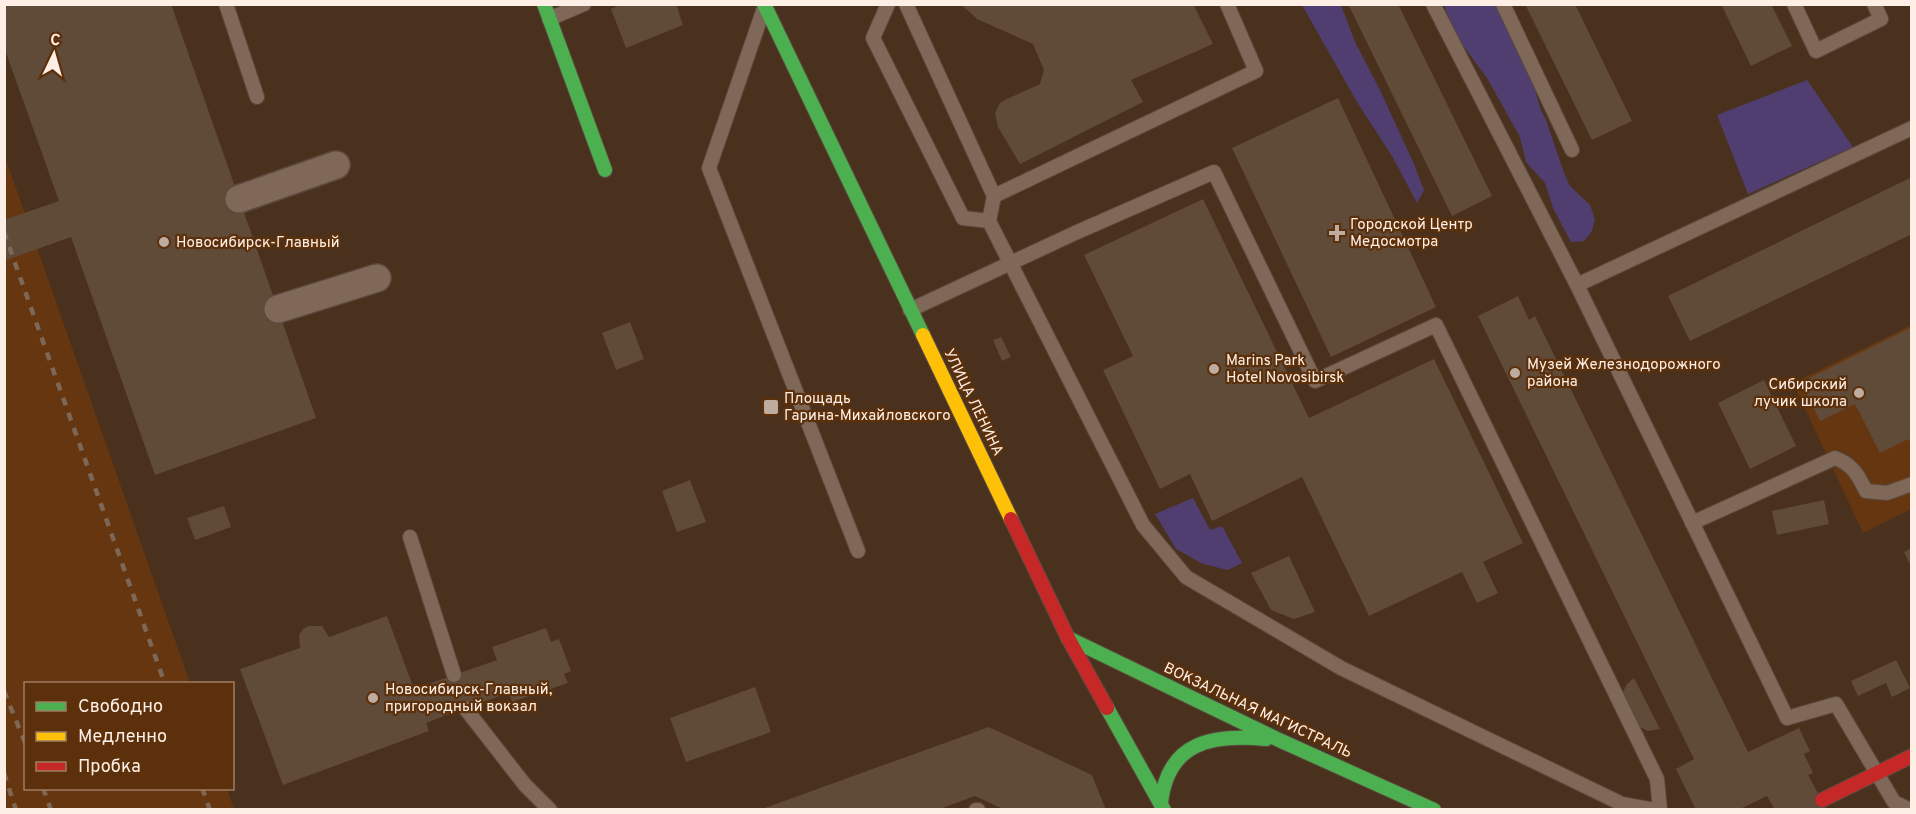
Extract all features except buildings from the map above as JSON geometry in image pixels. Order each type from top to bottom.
[{"type":"main road","points":[[544,4],[605,170]]},
{"type":"main road","name":"УЛИЦА ЛЕНИНА","points":[[764,6],[1068,638],[1162,806]]},
{"type":"main road","name":"ВОКЗАЛЬНАЯ МАГИСТРАЛЬ","points":[[1068,638],[1279,740],[1434,810]]},
{"type":"main road","points":[[1162,806],[1164,784],[1170,768],[1185,751],[1209,740],[1242,736],[1279,740]]},
{"type":"main road","points":[[1822,800],[1911,756]]},
{"type":"street","points":[[239,199],[336,165]]},
{"type":"street","points":[[278,309],[377,278]]},
{"type":"lane","points":[[226,4],[257,97]]},
{"type":"lane","points":[[549,19],[584,4]]},
{"type":"lane","points":[[888,4],[873,38],[963,218],[989,221]]},
{"type":"lane","points":[[906,4],[994,196],[989,221],[1143,525],[1186,577],[1341,668],[1622,804],[1654,810]]},
{"type":"lane","points":[[994,196],[1256,71],[1227,4]]},
{"type":"lane","points":[[1433,4],[1577,285],[1787,718],[1836,704],[1894,802],[1910,810]]},
{"type":"lane","points":[[1503,4],[1572,150]]},
{"type":"lane","points":[[1794,4],[1816,51],[1881,19],[1874,4]]},
{"type":"lane","points":[[764,6],[709,168],[858,551]]},
{"type":"lane","points":[[1577,285],[1911,128]]},
{"type":"lane","points":[[910,309],[1214,172],[1315,381],[1436,325],[1657,779],[1660,810]]},
{"type":"lane","points":[[1692,523],[1835,458],[1844,461],[1857,472],[1866,491],[1887,493],[1911,484]]},
{"type":"lane","points":[[411,537],[454,675]]},
{"type":"lane","points":[[465,708],[525,785],[550,810]]},
{"type":"shaded area","points":[[1302,5],[1341,5],[1355,42],[1380,90],[1424,190],[1417,203],[1392,156],[1357,102]]},
{"type":"shaded area","points":[[1444,5],[1510,5],[1540,108],[1564,173],[1570,186],[1590,205],[1595,219],[1592,231],[1584,241],[1571,242],[1553,208],[1545,183],[1526,162],[1520,137],[1487,78],[1456,36]]},
{"type":"shaded area","points":[[1807,80],[1853,147],[1748,194],[1717,115]]},
{"type":"shaded area","points":[[4,154],[190,682],[24,682],[24,790],[227,790],[234,809],[5,809]]},
{"type":"shaded area","points":[[1911,325],[1911,509],[1863,533],[1793,383]]},
{"type":"shaded area","points":[[1193,498],[1210,530],[1222,526],[1242,563],[1228,570],[1203,564],[1176,549],[1155,514]]},
{"type":"railway","points":[[4,232],[164,682]]},
{"type":"railway","points":[[4,691],[24,740]]},
{"type":"railway","points":[[4,773],[16,810]]},
{"type":"railway","points":[[44,790],[51,810]]},
{"type":"railway","points":[[203,790],[210,810]]},
{"type":"traffic: fast","points":[[544,4],[605,170]]},
{"type":"traffic: fast","points":[[764,4],[923,335]]},
{"type":"traffic: fast","points":[[1068,638],[1279,740],[1434,810]]},
{"type":"traffic: fast","points":[[1107,708],[1164,810]]},
{"type":"traffic: fast","points":[[1161,803],[1165,782],[1173,766],[1183,754],[1196,746],[1228,738],[1266,739]]},
{"type":"traffic: slow","points":[[923,335],[1011,519]]},
{"type":"traffic: jam","points":[[1011,519],[1068,638],[1107,708]]},
{"type":"traffic: jam","points":[[1822,800],[1912,756]]},
{"type":"place","name":"Городской Центр Медосмотра","points":[[1337,233]]},
{"type":"place","name":"Новосибирск-Главный","points":[[164,242]]},
{"type":"place","name":"Marins Park Hotel Novosibirsk","points":[[1214,369]]},
{"type":"place","name":"Музей Железнодорожного района","points":[[1515,373]]},
{"type":"place","name":"Сибирский лучик школа","points":[[1859,393]]},
{"type":"place","name":"Площадь Гарина-Михайловского","points":[[771,407]]},
{"type":"place","name":"Новосибирск-Главный, пригородный вокзал","points":[[373,698]]}]
